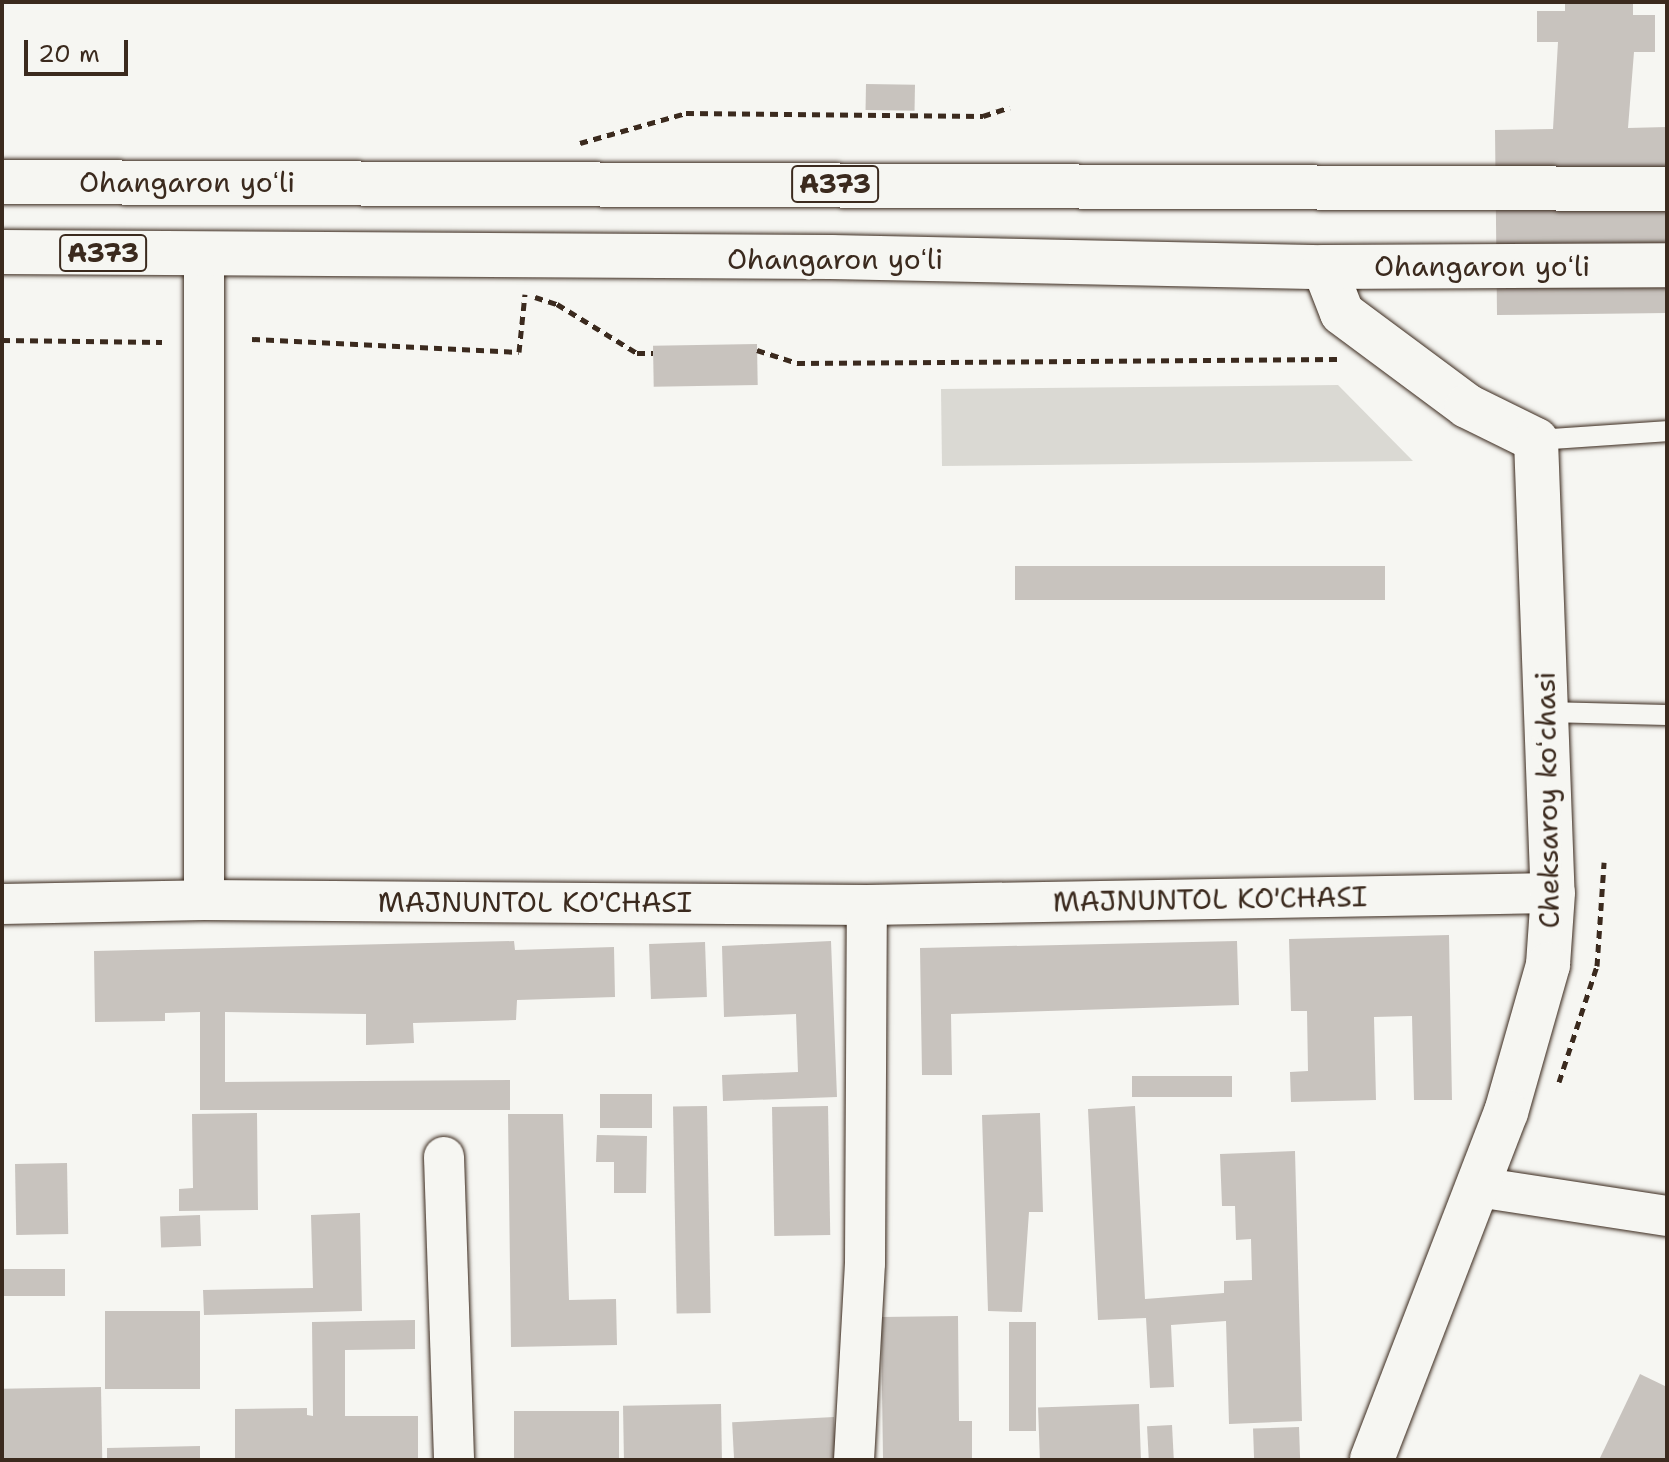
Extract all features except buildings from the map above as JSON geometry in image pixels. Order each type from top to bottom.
[{"type":"main road","name":"Ohangaron yoʻli","points":[[2,182],[1667,189]]},
{"type":"main road","name":"Ohangaron yoʻli","points":[[2,252],[831,257],[1324,267],[1667,265]]},
{"type":"main road","points":[[1324,267],[1342,313],[1467,406],[1536,440]]},
{"type":"main road","name":"Cheksaroy koʻchasi","points":[[1372,1460],[1478,1187],[1531,1040],[1548,965],[1553,893],[1536,440]]},
{"type":"street","points":[[204,254],[204,900]]},
{"type":"street","name":"MAJNUNTOL KO'CHASI","points":[[2,904],[204,900],[867,905],[1553,893]]},
{"type":"street","points":[[854,1460],[865,1263],[867,905]]},
{"type":"street","points":[[444,1157],[454,1460]]},
{"type":"street","points":[[1478,1187],[1667,1216]]},
{"type":"lane","points":[[1536,440],[1667,431]]},
{"type":"lane","points":[[1546,712],[1667,715]]},
{"type":"path","points":[[573,145],[686,113],[983,116],[1010,107]]},
{"type":"path","points":[[252,339],[519,352],[523,294],[557,304],[637,353],[653,353]]},
{"type":"path","points":[[2,340],[162,342]]},
{"type":"path","points":[[757,350],[797,363],[1344,359]]},
{"type":"shaded area","points":[[1338,385],[1413,461],[942,466],[941,389]]}]
